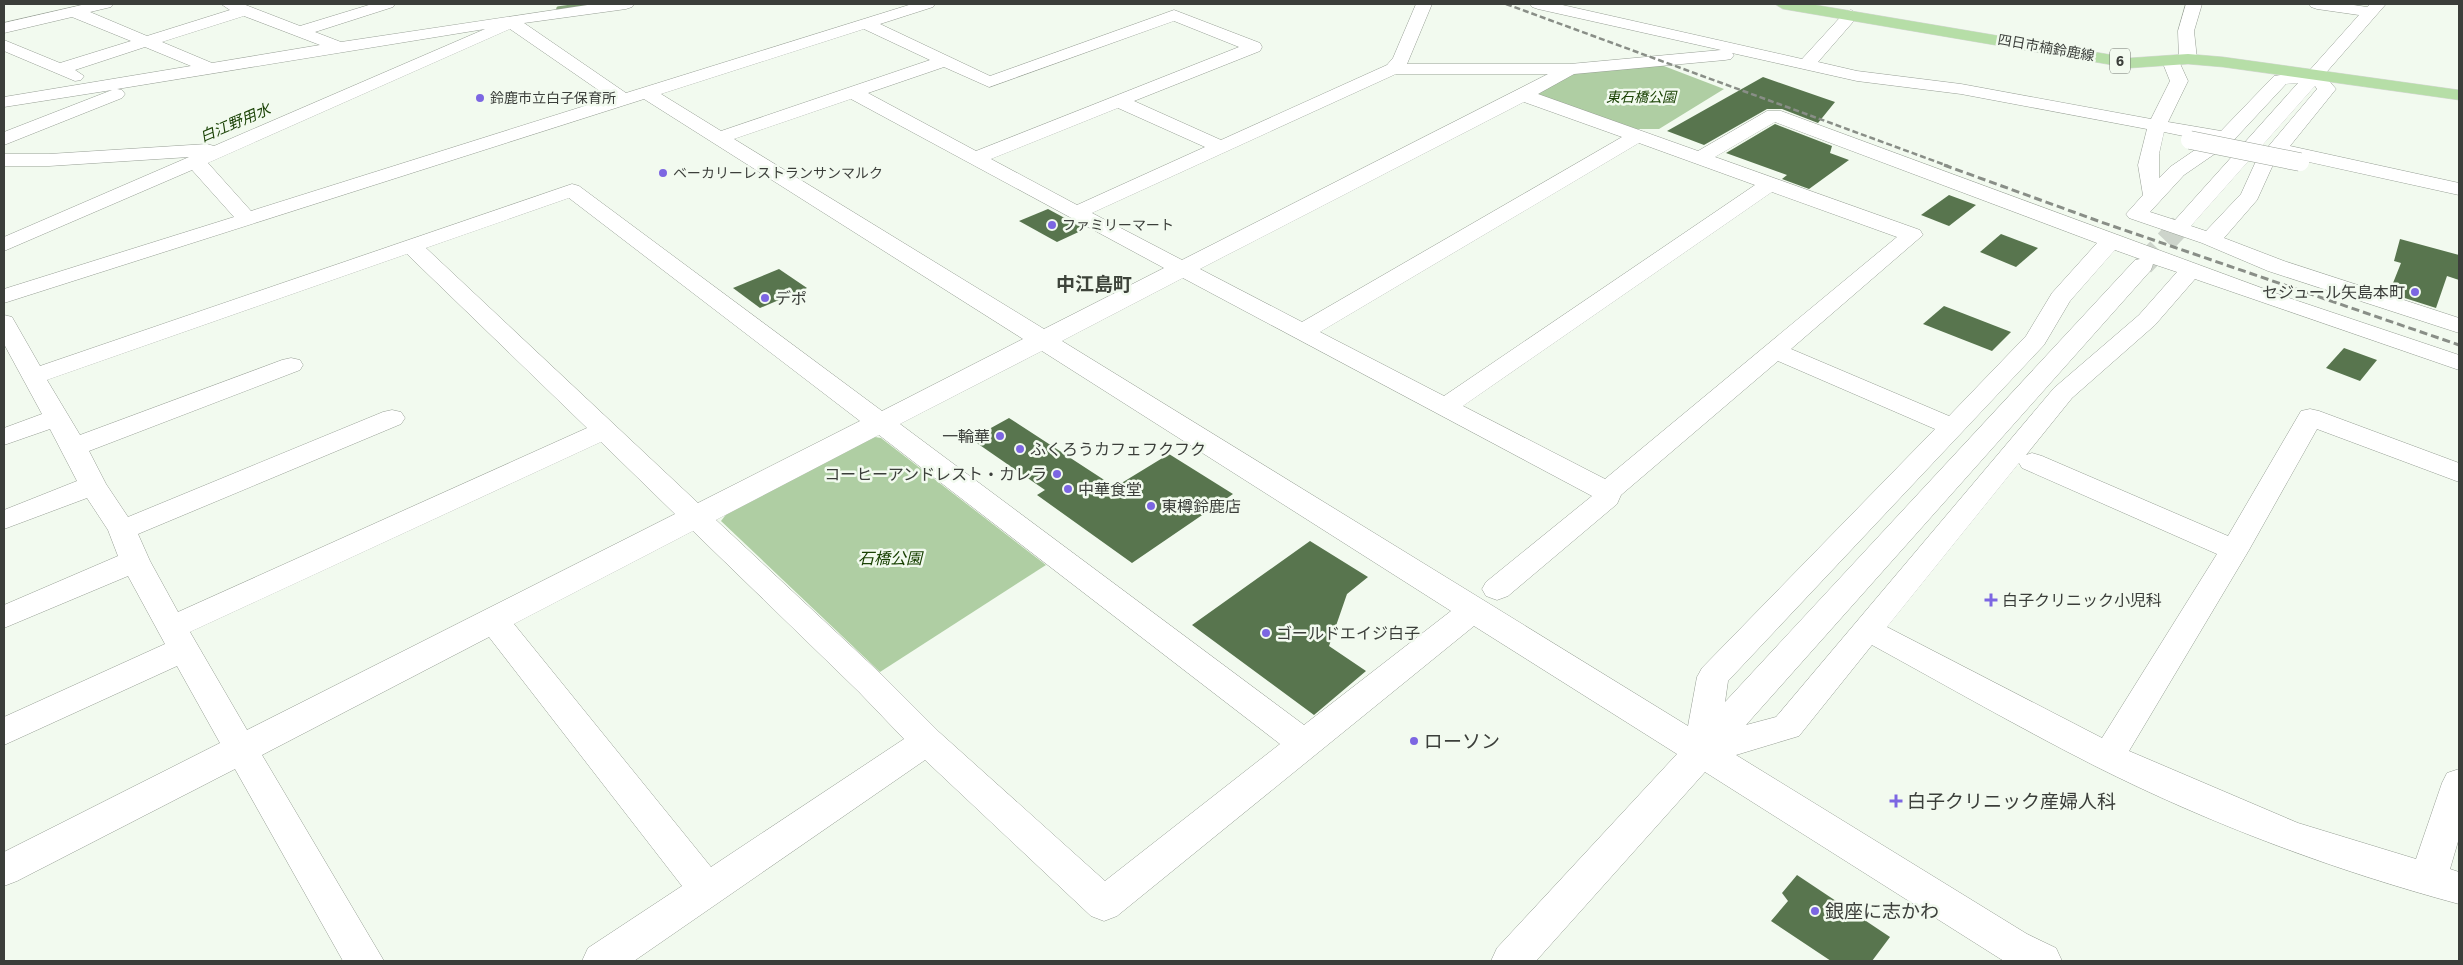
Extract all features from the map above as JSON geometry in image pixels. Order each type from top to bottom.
[{"type":"main road","name":"四日市楠鈴鹿線","points":[[1783,4],[1845,11],[2130,63],[2180,60],[2223,62],[2459,95]]},
{"type":"street","points":[[4,23],[90,4]]},
{"type":"street","points":[[4,28],[105,4]]},
{"type":"street","points":[[229,4],[339,47]]},
{"type":"street","points":[[59,69],[269,4]]},
{"type":"street","points":[[4,102],[444,30],[625,4]]},
{"type":"street","points":[[4,296],[927,4]]},
{"type":"street","points":[[1076,213],[1393,69],[1401,60],[1424,4]]},
{"type":"street","points":[[1538,4],[1878,80],[1961,89],[2225,138]]},
{"type":"street","points":[[2153,196],[2148,165],[2158,126],[2179,82],[2180,60],[2194,4]]},
{"type":"street","points":[[2317,4],[2374,8]]},
{"type":"street","points":[[302,32],[376,5],[444,30]]},
{"type":"street","points":[[2184,221],[2374,8]]},
{"type":"street","points":[[73,11],[210,68]]},
{"type":"street","points":[[1806,65],[1845,11]]},
{"type":"street","points":[[866,24],[989,82],[1174,15],[1254,47],[977,158]]},
{"type":"street","points":[[510,22],[624,100]]},
{"type":"street","points":[[4,245],[499,29],[510,22]]},
{"type":"street","points":[[4,45],[97,86]]},
{"type":"street","points":[[1393,69],[1570,69],[1746,52]]},
{"type":"street","points":[[719,138],[945,61]]},
{"type":"street","points":[[4,870],[881,424],[1041,340],[1523,95],[1570,69]]},
{"type":"street","points":[[2315,75],[2280,80],[2225,138],[2177,171],[2136,214],[2276,266],[2459,326]]},
{"type":"street","points":[[2210,240],[2250,196],[2263,165],[2327,89],[2315,75]]},
{"type":"street","points":[[4,139],[163,76]]},
{"type":"street","points":[[647,92],[1473,610],[2005,941],[2042,961]]},
{"type":"street","points":[[852,92],[1076,213],[1304,331],[1607,492]]},
{"type":"street","points":[[1497,589],[1607,498],[1607,492],[1912,235],[1523,95]]},
{"type":"street","points":[[1118,101],[1220,147]]},
{"type":"street","points":[[1700,158],[1774,114],[2190,271],[2459,363]]},
{"type":"street","points":[[1304,331],[1637,136]]},
{"type":"street","points":[[2190,140],[2300,162]]},
{"type":"street","points":[[2277,149],[2459,189]]},
{"type":"street","points":[[4,160],[209,154]]},
{"type":"street","points":[[209,154],[200,166],[246,219]]},
{"type":"street","points":[[1445,406],[1770,184]]},
{"type":"street","points":[[20,368],[412,247],[572,190],[1306,745]]},
{"type":"street","points":[[1701,751],[1713,677],[2036,340],[2060,298],[2111,242]]},
{"type":"street","points":[[412,247],[606,430],[927,741],[1104,904],[1306,745],[1473,610]]},
{"type":"street","points":[[1511,961],[2143,265]]},
{"type":"street","points":[[1701,751],[1787,727],[2062,393],[2147,320],[2190,271]]},
{"type":"street","points":[[4,322],[20,368],[56,418],[74,447],[93,485],[122,530],[135,561],[178,638],[364,961]]},
{"type":"street","points":[[1775,351],[1953,427]]},
{"type":"street","points":[[74,447],[292,365]]},
{"type":"street","points":[[2108,757],[2234,550],[2310,417],[2459,473]]},
{"type":"street","points":[[4,437],[56,418]]},
{"type":"street","points":[[122,530],[392,418]]},
{"type":"street","points":[[4,732],[178,638],[606,430]]},
{"type":"street","points":[[2032,462],[2234,550]]},
{"type":"street","points":[[4,520],[93,485]]},
{"type":"street","points":[[4,617],[135,561]]},
{"type":"street","points":[[493,620],[707,890]]},
{"type":"street","points":[[1883,637],[2108,757],[2291,836],[2444,884],[2459,782]]},
{"type":"street","points":[[602,961],[927,741]]},
{"type":"green space","name":"東石橋公園","points":[[1656,63],[1724,89],[1659,129],[1631,129],[1539,97],[1538,93],[1584,69]]},
{"type":"green space","name":"石橋公園","points":[[869,436],[881,438],[1046,565],[880,672],[721,521],[731,508]]},
{"type":"building","points":[[1763,77],[1835,102],[1818,123],[1782,109],[1767,109],[1704,145],[1667,131]]},
{"type":"building","points":[[1775,124],[1832,146],[1830,153],[1849,160],[1809,189],[1782,179],[1787,175],[1726,153]]},
{"type":"building","points":[[1949,195],[1976,205],[1949,226],[1921,215]]},
{"type":"building","name":"ファミリーマート","points":[[1048,209],[1085,229],[1057,242],[1019,221]]},
{"type":"building","points":[[2001,234],[2038,248],[2016,267],[1980,252]]},
{"type":"building","points":[[2400,239],[2459,255],[2459,280],[2447,276],[2436,308],[2389,293],[2401,263],[2394,261]]},
{"type":"building","name":"デポ","points":[[779,269],[807,288],[760,308],[733,288]]},
{"type":"building","points":[[1944,306],[2011,332],[1992,351],[1923,324]]},
{"type":"building","points":[[2344,348],[2377,360],[2360,381],[2326,368]]},
{"type":"building","name":"東樽鈴鹿店","points":[[1009,418],[1115,487],[1169,454],[1233,494],[1132,563],[1037,495],[1045,490],[971,439]]},
{"type":"building","name":"ゴールドエイジ白子","points":[[1310,541],[1368,577],[1347,594],[1329,646],[1366,671],[1314,715],[1192,625]]},
{"type":"building","name":"銀座に志かわ","points":[[1797,875],[1890,937],[1872,961],[1831,961],[1771,921],[1788,901],[1782,893]]},
{"type":"waterway","points":[[559,9],[594,4]]},
{"type":"tunnel","points":[[2143,265],[2185,221]]},
{"type":"railway","points":[[1506,4],[1948,166]]},
{"type":"railway","points":[[1944,165],[2101,222],[2459,345]]},
{"type":"place","name":"鈴鹿市立白子保育所","points":[[480,98]]},
{"type":"place","name":"ベーカリーレストランサンマルク","points":[[663,173]]},
{"type":"place","name":"ファミリーマート","points":[[1052,225]]},
{"type":"place","name":"セジュール矢島本町","points":[[2415,292]]},
{"type":"place","name":"デポ","points":[[765,298]]},
{"type":"place","name":"一輪華","points":[[1000,436]]},
{"type":"place","name":"ふくろうカフェフクフク","points":[[1020,449]]},
{"type":"place","name":"コーヒーアンドレスト・カレラ","points":[[1057,474]]},
{"type":"place","name":"中華食堂","points":[[1068,489]]},
{"type":"place","name":"東樽鈴鹿店","points":[[1151,506]]},
{"type":"place","name":"白子クリニック小児科","points":[[1991,600]]},
{"type":"place","name":"ゴールドエイジ白子","points":[[1266,633]]},
{"type":"place","name":"ローソン","points":[[1414,741]]},
{"type":"place","name":"白子クリニック産婦人科","points":[[1896,801]]},
{"type":"place","name":"銀座に志かわ","points":[[1815,911]]},
{"type":"district","name":"中江島町","points":[[1094,284]]},
{"type":"water label","name":"白江野用水","points":[[235,123]]}]
